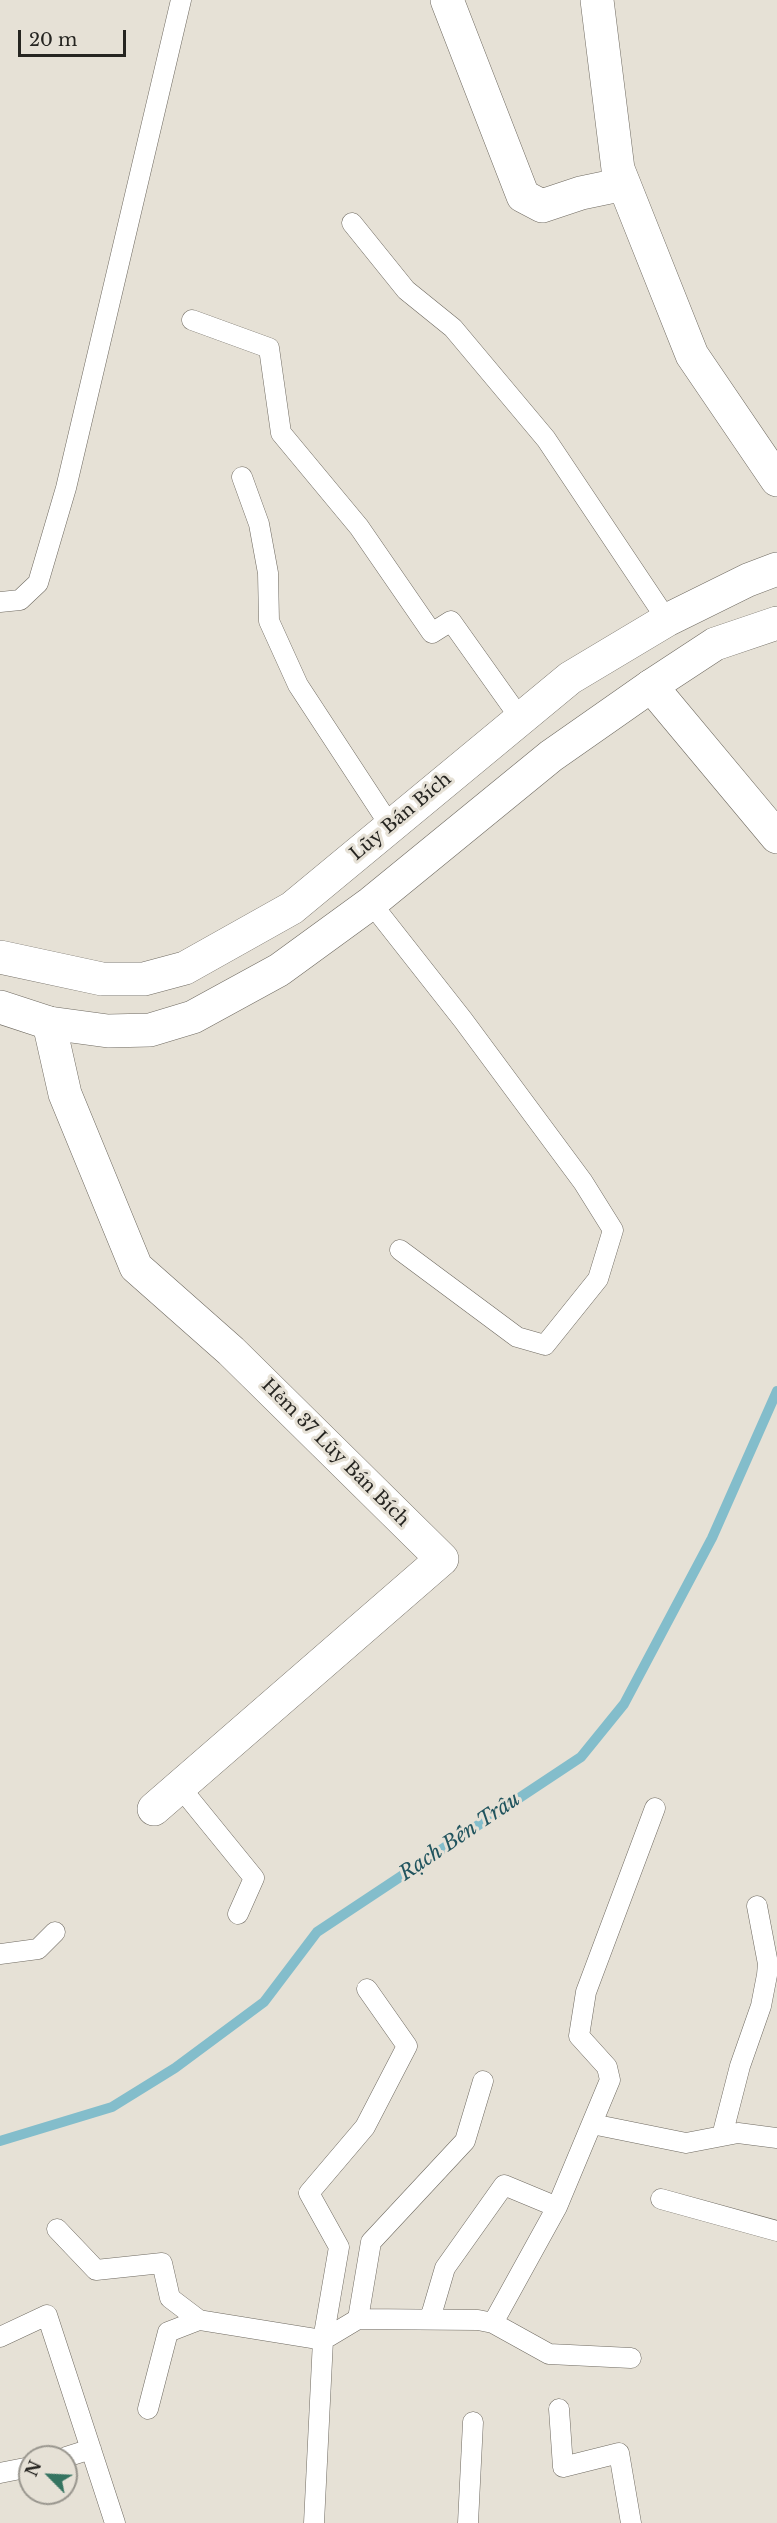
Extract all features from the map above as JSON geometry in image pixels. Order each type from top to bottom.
[{"type":"street","points":[[447,0],[523,196],[542,206],[581,193],[624,184]]},
{"type":"street","points":[[597,0],[618,169],[692,355],[777,480]]},
{"type":"street","name":"Lũy Bán Bích","points":[[0,957],[102,979],[144,979],[185,968],[292,908],[570,678],[667,620],[748,580],[777,569]]},
{"type":"street","points":[[0,1008],[49,1023],[108,1031],[150,1029],[193,1017],[279,970],[371,903],[551,756],[651,686],[715,644],[777,623]]},
{"type":"street","points":[[651,686],[777,837]]},
{"type":"street","name":"Hẻm 37 Lũy Bán Bích","points":[[49,1023],[65,1094],[136,1267],[231,1351],[442,1559],[154,1809]]},
{"type":"lane","points":[[0,602],[20,600],[38,583],[66,488],[181,0]]},
{"type":"lane","points":[[352,223],[406,290],[453,328],[546,439],[667,620]]},
{"type":"lane","points":[[192,320],[269,348],[281,433],[359,526],[432,633],[451,621],[520,718]]},
{"type":"lane","points":[[242,477],[259,524],[263,544],[268,573],[269,621],[298,685],[391,826]]},
{"type":"lane","points":[[371,903],[464,1020],[583,1182],[613,1230],[598,1279],[545,1345],[517,1337],[400,1250]]},
{"type":"lane","points":[[180,1787],[254,1878],[238,1914]]},
{"type":"lane","points":[[493,2323],[557,2206],[610,2080],[607,2067],[579,2036],[586,1992],[655,1808]]},
{"type":"lane","points":[[722,2136],[740,2066],[761,2006],[768,1975],[757,1906]]},
{"type":"lane","points":[[0,1954],[38,1949],[55,1932]]},
{"type":"lane","points":[[314,2523],[322,2340],[339,2247],[309,2193],[366,2127],[406,2046],[368,1989]]},
{"type":"lane","points":[[358,2319],[371,2242],[465,2141],[483,2081]]},
{"type":"lane","points":[[592,2124],[686,2143],[738,2133],[777,2138]]},
{"type":"lane","points":[[430,2319],[445,2268],[504,2185],[557,2206]]},
{"type":"lane","points":[[661,2199],[777,2231]]},
{"type":"lane","points":[[57,2229],[96,2270],[162,2263],[170,2298],[199,2320],[322,2340],[358,2319],[478,2320],[493,2323],[549,2354],[631,2358]]},
{"type":"lane","points":[[0,2337],[47,2315],[115,2523]]},
{"type":"lane","points":[[148,2409],[168,2332],[199,2320]]},
{"type":"lane","points":[[559,2409],[563,2467],[619,2453],[631,2523]]},
{"type":"lane","points":[[468,2523],[474,2422]]},
{"type":"lane","points":[[78,2453],[91,2449]]},
{"type":"lane","points":[[0,2473],[18,2469]]},
{"type":"waterway","name":"Rạch Bến Trâu","points":[[0,2141],[112,2107],[175,2068],[264,2002],[317,1932],[581,1757],[624,1704],[712,1538],[777,1391]]}]
